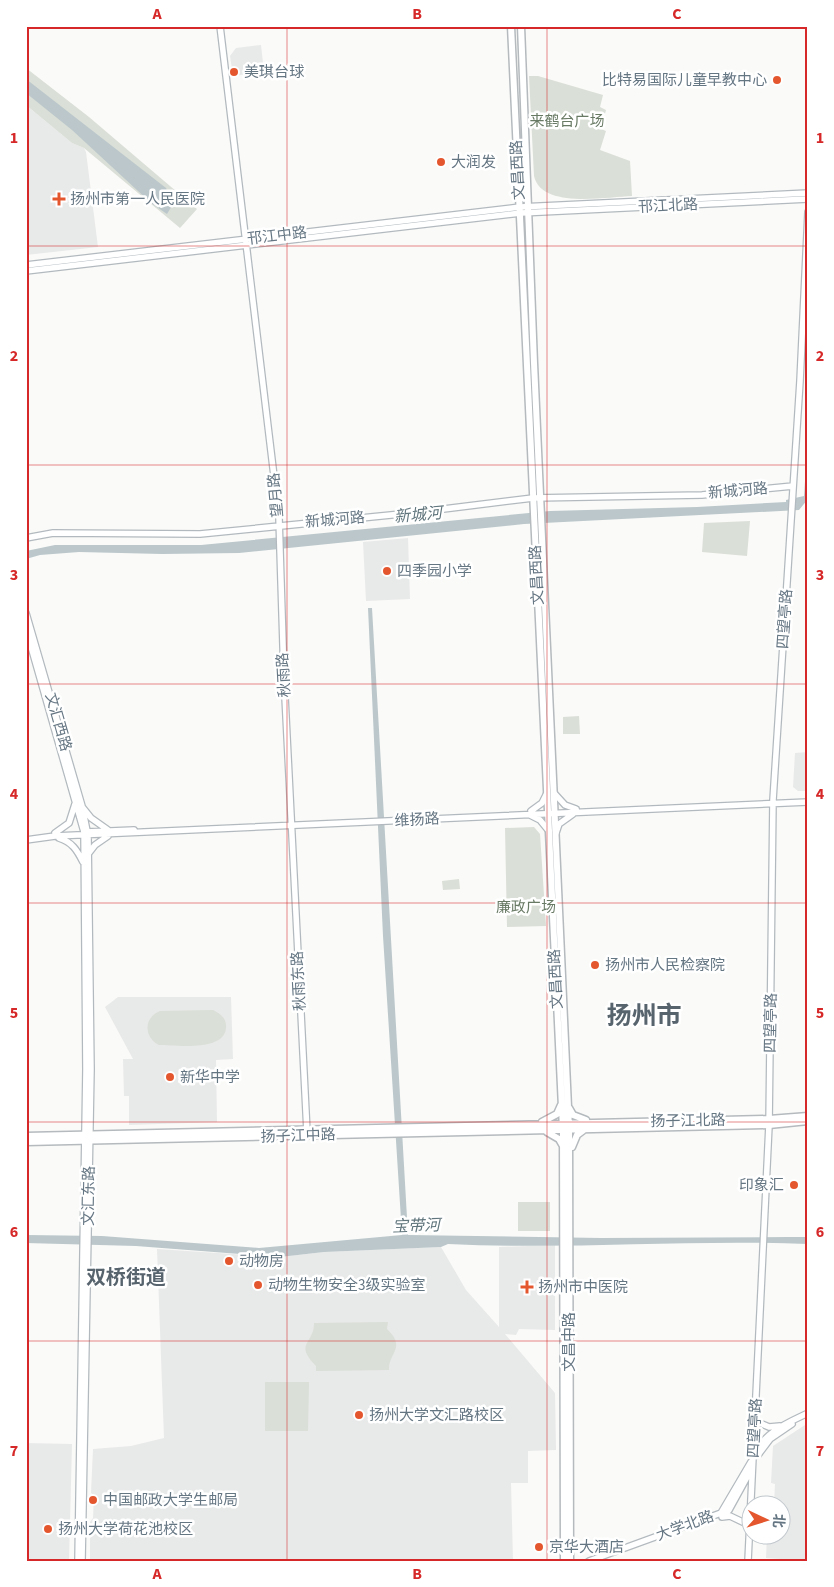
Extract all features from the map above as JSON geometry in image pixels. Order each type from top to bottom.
[{"type":"main road","name":"望月路","points":[[218,26],[279,518],[278,525]]},
{"type":"main road","name":"文昌西路","points":[[511,26],[524,210],[537,498],[534,525],[551,793],[566,1126]]},
{"type":"main road","name":"文昌西路","points":[[521,26],[524,210]]},
{"type":"main road","name":"邗江北路","points":[[524,210],[808,193]]},
{"type":"main road","name":"邗江北路","points":[[524,210],[808,199]]},
{"type":"main road","name":"邗江中路","points":[[26,270],[524,210]]},
{"type":"main road","name":"四望亭路","points":[[751,1494],[765,1235],[769,1122],[773,802],[793,497],[808,212]]},
{"type":"main road","name":"邗江中路","points":[[26,265],[244,243]]},
{"type":"main road","name":"新城河路","points":[[26,538],[53,533],[200,534],[411,513],[537,498],[702,495],[793,486]]},
{"type":"main road","name":"文昌西路","points":[[537,508],[542,525],[551,793]]},
{"type":"main road","name":"秋雨路","points":[[278,525],[284,677],[293,824]]},
{"type":"main road","name":"文汇西路","points":[[26,613],[82,806],[86,834]]},
{"type":"main road","name":"文汇西路","points":[[26,629],[86,834]]},
{"type":"main road","points":[[551,793],[565,805],[576,811],[565,818],[552,832],[531,813],[551,793]]},
{"type":"main road","points":[[75,797],[74,811],[69,823],[55,835],[68,840],[76,848],[84,864]]},
{"type":"main road","name":"维扬路","points":[[26,838],[55,835],[808,800]]},
{"type":"main road","points":[[82,806],[95,822],[110,833],[95,845],[88,854]]},
{"type":"main road","name":"秋雨东路","points":[[293,824],[307,1132]]},
{"type":"main road","name":"文汇东路","points":[[82,1561],[88,1139],[88,854],[86,834]]},
{"type":"main road","name":"文汇东路","points":[[86,834],[84,864],[88,1139]]},
{"type":"main road","points":[[563,1147],[559,1138],[539,1127],[557,1114],[565,1105],[573,1115],[592,1122]]},
{"type":"main road","name":"扬子江北路","points":[[566,1126],[592,1122],[769,1122],[808,1116]]},
{"type":"main road","name":"扬子江北路","points":[[566,1126],[586,1129],[808,1121]]},
{"type":"main road","name":"扬子江中路","points":[[26,1142],[307,1132],[566,1126]]},
{"type":"main road","name":"文昌中路","points":[[564,1561],[566,1234],[563,1147],[566,1126]]},
{"type":"main road","name":"文昌中路","points":[[566,1126],[569,1163],[566,1234]]},
{"type":"main road","points":[[569,1163],[573,1142],[577,1135],[586,1129]]},
{"type":"main road","name":"扬子江中路","points":[[26,1136],[88,1139]]},
{"type":"main road","name":"文昌中路","points":[[566,1247],[570,1561]]},
{"type":"main road","name":"文汇东路","points":[[78,1561],[86,1258]]},
{"type":"main road","name":"大学北路","points":[[589,1561],[721,1513],[767,1436],[780,1426],[807,1414]]},
{"type":"main road","name":"大学北路","points":[[600,1561],[722,1517],[730,1510],[760,1450],[770,1439],[807,1414]]},
{"type":"main road","points":[[755,1421],[769,1427],[780,1426]]},
{"type":"main road","points":[[722,1517],[730,1516],[742,1522]]},
{"type":"main road","name":"四望亭路","points":[[748,1544],[748,1561]]},
{"type":"shaded area","points":[[261,45],[264,72],[233,76],[230,56],[236,48]]},
{"type":"shaded area","points":[[26,79],[166,188],[173,204],[167,214],[151,203],[72,130],[26,93]]},
{"type":"shaded area","name":"扬州市第一人民医院","points":[[26,105],[72,143],[84,148],[98,247],[26,255]]},
{"type":"shaded area","points":[[808,437],[808,499],[799,510],[524,524],[239,553],[79,552],[40,555],[26,559],[26,551],[55,545],[201,545],[550,511],[697,507],[786,502],[786,500],[804,496]]},
{"type":"shaded area","name":"四季园小学","points":[[408,538],[410,599],[366,601],[363,542]]},
{"type":"shaded area","points":[[368,608],[372,608],[408,1235],[601,1238],[808,1237],[808,1244],[718,1243],[493,1246],[448,1244],[441,1247],[324,1252],[280,1257],[136,1246],[26,1243],[26,1235],[102,1236],[259,1248],[402,1235],[383,936]]},
{"type":"shaded area","points":[[808,752],[808,791],[798,791],[793,787],[795,753]]},
{"type":"shaded area","name":"新华中学","points":[[118,997],[231,997],[233,1059],[216,1060],[217,1122],[129,1125],[129,1096],[124,1096],[123,1059],[133,1059],[105,1007]]},
{"type":"shaded area","name":"扬州大学文汇路校区","points":[[555,1245],[555,1330],[519,1329],[516,1335],[505,1334],[555,1393],[556,1450],[528,1451],[528,1483],[511,1483],[513,1561],[90,1561],[90,1522],[93,1518],[94,1495],[91,1493],[93,1449],[131,1446],[164,1438],[157,1249],[280,1257],[324,1252],[441,1247],[466,1290],[499,1327],[499,1247]]},
{"type":"shaded area","points":[[808,1423],[808,1561],[766,1558],[767,1544],[792,1544],[792,1494],[774,1494],[775,1484],[771,1483],[773,1446]]},
{"type":"shaded area","name":"扬州大学荷花池校区","points":[[26,1443],[72,1444],[69,1561],[26,1561]]},
{"type":"green space","points":[[26,68],[89,117],[197,209],[180,228],[84,148],[72,143],[26,105]]},
{"type":"green space","name":"来鹤台广场","points":[[529,76],[538,76],[603,95],[600,107],[606,110],[601,129],[606,131],[600,150],[630,161],[632,196],[576,199],[549,193],[539,186],[534,176]]},
{"type":"green space","points":[[750,521],[747,556],[702,552],[704,523]]},
{"type":"green space","points":[[579,716],[580,734],[563,734],[563,717]]},
{"type":"green space","name":"廉政广场","points":[[534,827],[540,834],[546,926],[507,927],[505,828]]},
{"type":"green space","points":[[459,879],[460,889],[443,890],[442,881]]},
{"type":"green space","points":[[213,1010],[219,1013],[226,1022],[223,1036],[217,1041],[198,1046],[159,1045],[154,1042],[148,1033],[148,1023],[154,1014],[160,1011]]},
{"type":"green space","points":[[518,1202],[550,1202],[550,1231],[518,1231]]},
{"type":"green space","points":[[388,1322],[387,1329],[396,1341],[389,1370],[316,1371],[316,1366],[306,1352],[314,1323]]},
{"type":"green space","points":[[265,1382],[309,1382],[308,1431],[265,1431]]},
{"type":"place","name":"美琪台球","points":[[234,72]]},
{"type":"place","name":"比特易国际儿童早教中心","points":[[777,80]]},
{"type":"place","name":"大润发","points":[[441,162]]},
{"type":"place","name":"扬州市第一人民医院","points":[[59,199]]},
{"type":"place","name":"四季园小学","points":[[387,571]]},
{"type":"place","name":"扬州市人民检察院","points":[[595,965]]},
{"type":"place","name":"新华中学","points":[[170,1077]]},
{"type":"place","name":"印象汇","points":[[794,1185]]},
{"type":"place","name":"动物房","points":[[229,1261]]},
{"type":"place","name":"动物生物安全3级实验室","points":[[258,1285]]},
{"type":"place","name":"扬州市中医院","points":[[527,1287]]},
{"type":"place","name":"扬州大学文汇路校区","points":[[359,1415]]},
{"type":"place","name":"中国邮政大学生邮局","points":[[93,1500]]},
{"type":"place","name":"扬州大学荷花池校区","points":[[48,1529]]},
{"type":"place","name":"京华大酒店","points":[[539,1547]]},
{"type":"district","name":"扬州市","points":[[644,1016]]},
{"type":"district","name":"双桥街道","points":[[126,1278]]},
{"type":"water label","name":"新城河","points":[[418,515]]},
{"type":"water label","name":"宝带河","points":[[416,1226]]}]
